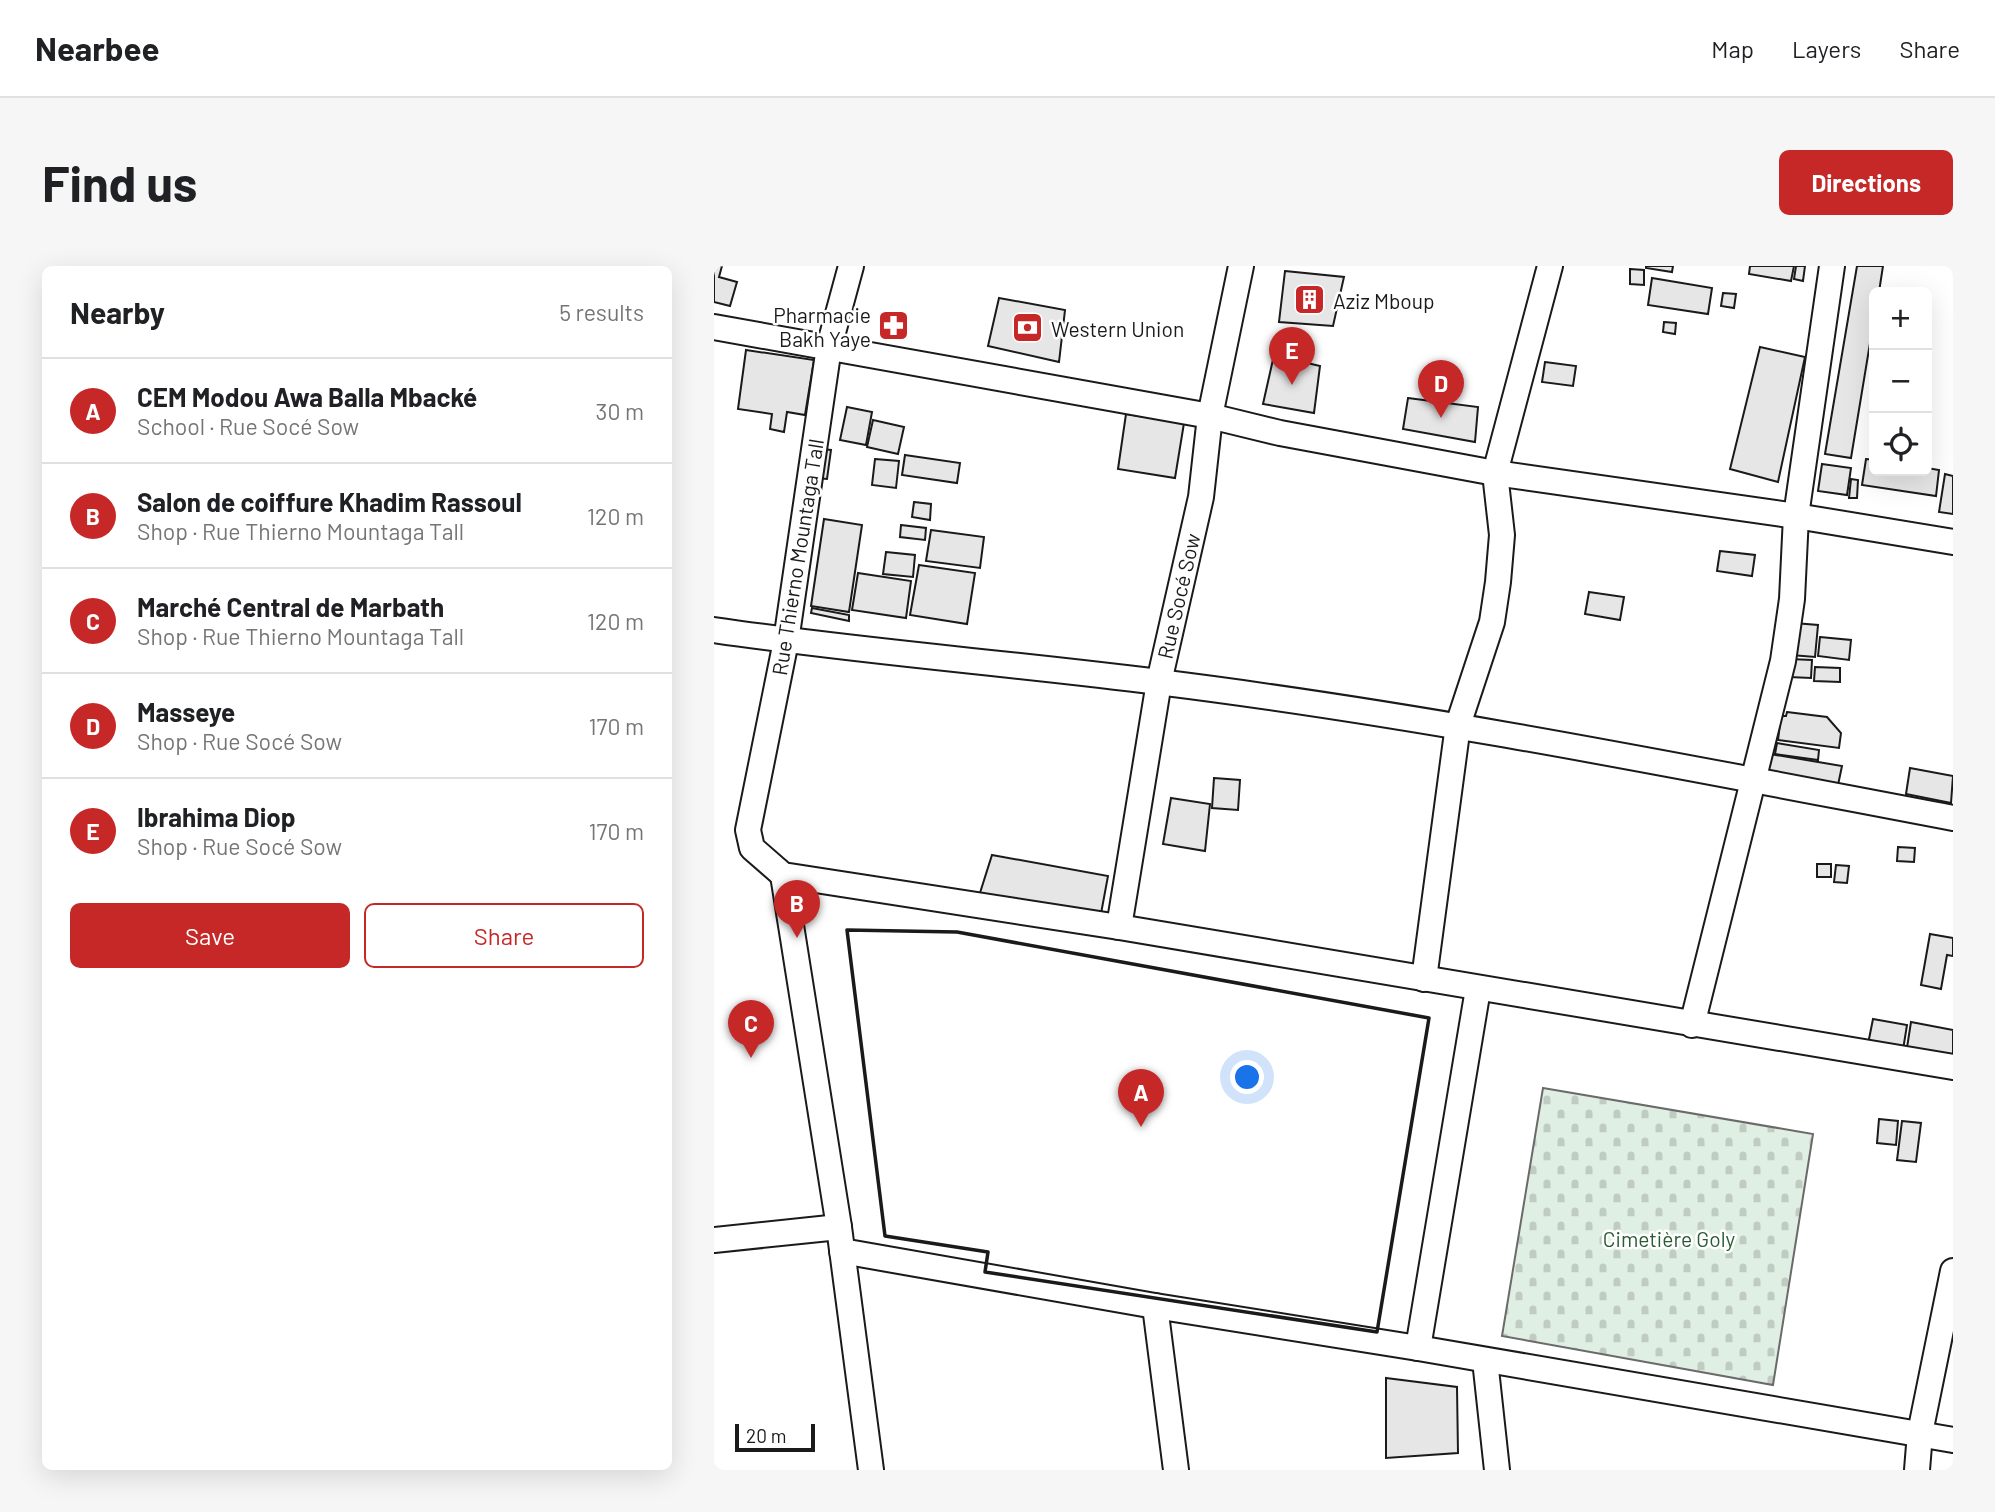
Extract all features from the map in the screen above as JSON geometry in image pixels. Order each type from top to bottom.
[{"type":"street","name":"Rue Thierno Mountaga Tall","points":[[783,875],[752,849],[748,830],[786,640],[828,347],[851,266]]},
{"type":"street","name":"Rue Socé Sow","points":[[1119,927],[1159,682],[1201,497],[1210,416],[1241,266]]},
{"type":"street","points":[[1424,979],[1458,725],[1492,622],[1498,582],[1502,535],[1494,473],[1550,266]]},
{"type":"street","points":[[1692,1025],[1783,661],[1792,599],[1796,516],[1832,266]]},
{"type":"street","points":[[714,327],[1210,416],[1280,433],[1494,473],[1796,516],[1953,542]]},
{"type":"street","points":[[714,630],[1159,682],[1458,725],[1953,818]]},
{"type":"street","points":[[871,1470],[840,1239],[783,875],[1119,927],[1953,1067]]},
{"type":"street","points":[[1418,1348],[1478,989]]},
{"type":"street","points":[[714,1240],[840,1239],[1155,1306],[1418,1348],[1953,1440]]},
{"type":"street","points":[[1917,1470],[1920,1433],[1953,1271]]},
{"type":"street","points":[[1155,1306],[1176,1470]]},
{"type":"street","points":[[1485,1360],[1497,1470]]},
{"type":"green space","name":"Cimetière Goly","points":[[1543,1088],[1813,1134],[1773,1385],[1502,1336]]},
{"type":"building","points":[[714,266],[722,266],[719,277],[737,282],[730,306],[714,302]]},
{"type":"building","points":[[1646,266],[1673,266],[1672,272]]},
{"type":"building","points":[[1750,266],[1794,266],[1791,281],[1749,274]]},
{"type":"building","points":[[1796,266],[1805,266],[1803,281],[1794,279]]},
{"type":"building","points":[[1857,266],[1883,266],[1880,287],[1869,287],[1869,349],[1851,458],[1825,454]]},
{"type":"building","points":[[1630,269],[1644,270],[1644,285],[1630,284]]},
{"type":"building","name":"Aziz Mboup","points":[[1285,271],[1344,277],[1333,326],[1279,322]]},
{"type":"building","points":[[1652,278],[1712,288],[1708,314],[1648,305]]},
{"type":"building","points":[[1723,293],[1736,294],[1734,308],[1721,306]]},
{"type":"building","name":"Western Union","points":[[999,298],[1065,310],[1059,362],[988,346]]},
{"type":"building","points":[[1664,322],[1676,323],[1675,334],[1663,332]]},
{"type":"building","points":[[1760,347],[1805,357],[1778,482],[1730,469]]},
{"type":"building","points":[[746,350],[814,360],[805,415],[787,412],[784,432],[770,429],[772,414],[738,409]]},
{"type":"building","points":[[1274,355],[1320,366],[1314,413],[1263,404]]},
{"type":"building","points":[[1545,362],[1576,366],[1573,386],[1542,382]]},
{"type":"building","points":[[1408,398],[1478,407],[1475,442],[1403,429]]},
{"type":"building","points":[[847,407],[872,412],[866,445],[840,440]]},
{"type":"building","points":[[1126,414],[1184,423],[1175,478],[1118,469]]},
{"type":"building","points":[[873,420],[904,427],[898,454],[867,447]]},
{"type":"building","points":[[821,449],[831,450],[827,479],[817,478]]},
{"type":"building","points":[[905,455],[960,463],[957,483],[902,475]]},
{"type":"building","points":[[875,459],[899,461],[896,488],[872,485]]},
{"type":"building","points":[[1866,459],[1869,459],[1869,476],[1932,476],[1932,469],[1939,470],[1936,496],[1862,485]]},
{"type":"building","points":[[1822,464],[1851,468],[1847,495],[1818,491]]},
{"type":"building","points":[[1945,474],[1953,476],[1953,514],[1939,512]]},
{"type":"building","points":[[1851,479],[1858,480],[1857,498],[1849,498]]},
{"type":"building","points":[[914,502],[931,504],[930,520],[912,517]]},
{"type":"building","points":[[824,519],[862,525],[849,612],[811,606]]},
{"type":"building","points":[[901,525],[926,528],[925,540],[900,537]]},
{"type":"building","points":[[931,530],[984,537],[980,568],[926,561]]},
{"type":"building","points":[[1720,551],[1755,555],[1752,576],[1717,571]]},
{"type":"building","points":[[886,552],[915,555],[913,577],[883,574]]},
{"type":"building","points":[[919,565],[975,573],[967,624],[910,615]]},
{"type":"building","points":[[858,573],[911,581],[906,618],[852,610]]},
{"type":"building","points":[[1589,592],[1624,597],[1620,620],[1585,614]]},
{"type":"building","points":[[812,608],[849,615],[849,621],[811,613]]},
{"type":"building","points":[[1794,623],[1818,625],[1815,657],[1791,655]]},
{"type":"building","points":[[1820,637],[1851,640],[1849,660],[1818,656]]},
{"type":"building","points":[[1790,659],[1812,660],[1811,678],[1789,677]]},
{"type":"building","points":[[1815,667],[1840,668],[1840,682],[1814,681]]},
{"type":"building","points":[[1787,712],[1827,717],[1841,733],[1839,748],[1778,740],[1781,716],[1786,716]]},
{"type":"building","points":[[1777,743],[1819,750],[1818,760],[1775,754]]},
{"type":"building","points":[[1770,754],[1842,766],[1838,785],[1767,773]]},
{"type":"building","points":[[1910,768],[1953,776],[1951,803],[1906,794]]},
{"type":"building","points":[[1214,778],[1240,780],[1238,810],[1212,808]]},
{"type":"building","points":[[1171,798],[1210,804],[1205,851],[1163,844]]},
{"type":"building","points":[[1898,847],[1915,848],[1914,862],[1897,861]]},
{"type":"building","points":[[992,855],[1108,876],[1100,919],[979,896]]},
{"type":"building","points":[[1817,864],[1831,864],[1831,877],[1817,877]]},
{"type":"building","points":[[1836,865],[1849,866],[1847,883],[1834,882]]},
{"type":"building","points":[[1930,934],[1953,938],[1953,956],[1947,955],[1941,989],[1921,985]]},
{"type":"building","points":[[1873,1019],[1907,1025],[1903,1050],[1868,1044]]},
{"type":"building","points":[[1911,1022],[1953,1030],[1953,1061],[1906,1054]]},
{"type":"building","points":[[1879,1119],[1898,1121],[1896,1145],[1877,1143]]},
{"type":"building","points":[[1902,1121],[1921,1123],[1916,1162],[1897,1160]]},
{"type":"building","points":[[1386,1378],[1457,1387],[1458,1453],[1386,1458]]},
{"type":"wall","points":[[847,930],[957,932],[1429,1018],[1377,1332],[985,1272],[988,1252],[885,1236],[847,930]]},
{"type":"place","name":"Aziz Mboup","points":[[1310,300]]},
{"type":"place","name":"Pharmacie Bakh Yaye","points":[[894,326]]},
{"type":"place","name":"Western Union","points":[[1028,328]]},
{"type":"place","name":"Ibrahima Diop","points":[[1292,385]]},
{"type":"place","name":"Masseye","points":[[1441,418]]},
{"type":"place","name":"Salon de coiffure Khadim Rassoul","points":[[797,938]]},
{"type":"place","name":"Marché Central de Marbath","points":[[751,1058]]},
{"type":"place","name":"CEM Modou Awa Balla Mbacké","points":[[1141,1127]]}]
